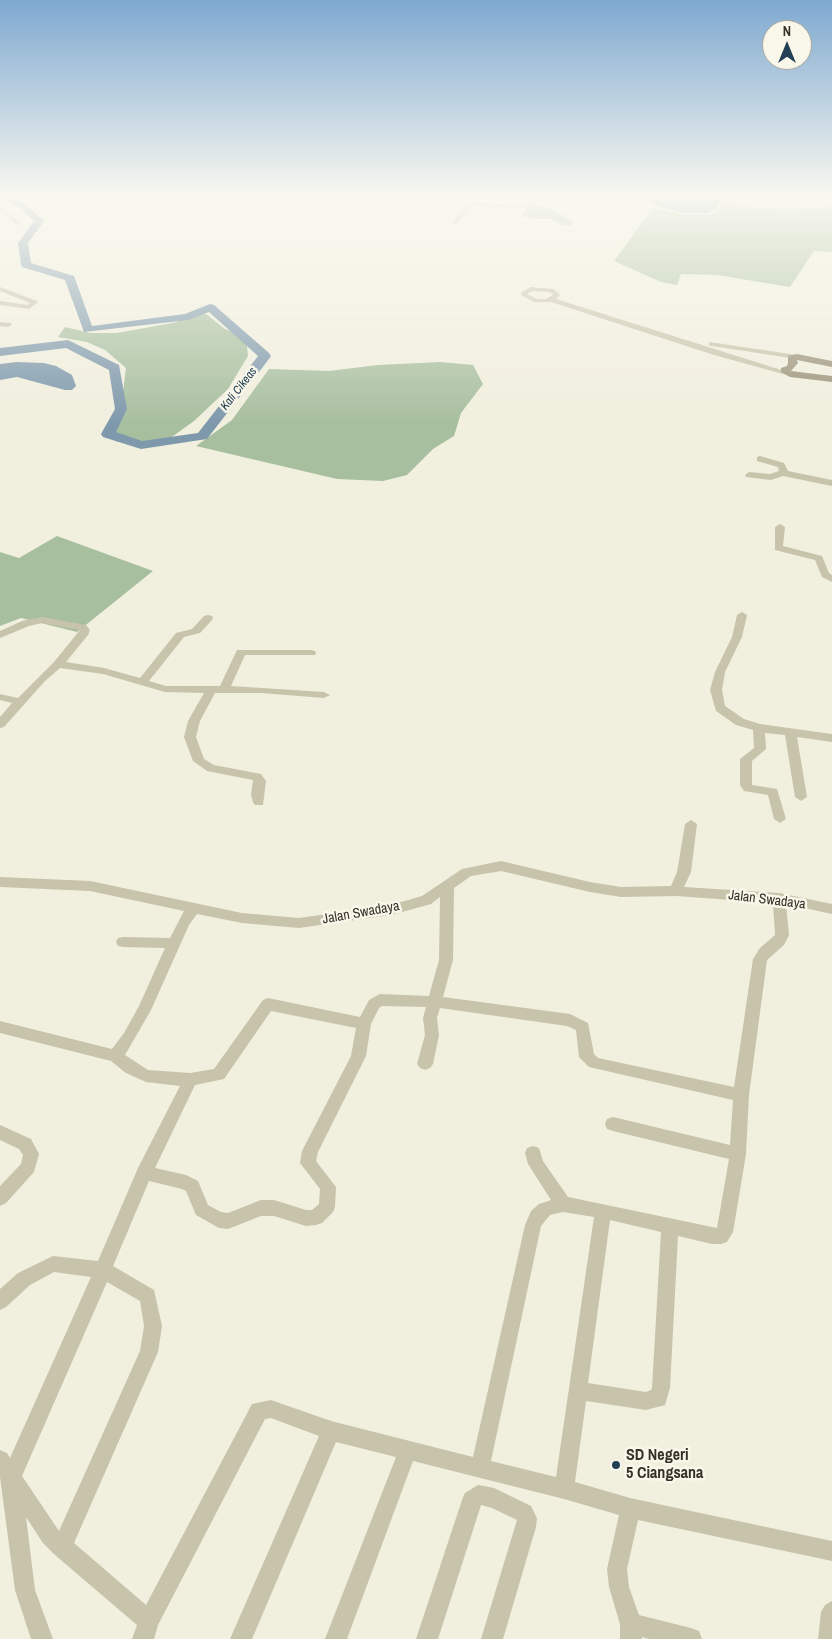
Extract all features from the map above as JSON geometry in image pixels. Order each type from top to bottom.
[{"type":"street","points":[[0,289],[35,302],[28,307],[0,304]]},
{"type":"street","points":[[831,378],[783,371],[717,353],[555,298],[715,345],[782,354],[832,364]]},
{"type":"street","points":[[783,371],[790,368],[794,357]]},
{"type":"street","points":[[760,459],[781,465],[783,473]]},
{"type":"street","points":[[749,475],[771,477],[783,473],[832,482]]},
{"type":"street","points":[[780,527],[778,548],[819,558],[825,575],[832,578]]},
{"type":"street","points":[[742,615],[737,637],[720,672],[716,690],[720,708],[740,722],[758,728],[791,734],[832,738]]},
{"type":"street","points":[[142,683],[180,635],[196,631],[208,618]]},
{"type":"street","points":[[0,635],[35,621],[50,620],[82,627],[85,630],[83,635],[58,664],[41,679],[0,724]]},
{"type":"street","points":[[259,802],[257,795],[260,781],[257,778],[211,768],[199,761],[190,737],[194,721],[217,691],[241,652],[311,653]]},
{"type":"street","points":[[58,664],[104,671],[165,689],[261,690],[324,695]]},
{"type":"street","points":[[0,696],[21,702]]},
{"type":"street","points":[[758,728],[760,749],[746,759],[746,785],[748,788],[773,792],[780,819]]},
{"type":"street","points":[[791,734],[801,798]]},
{"type":"street","points":[[676,890],[684,872],[692,824]]},
{"type":"street","name":"Jalan Swadaya","points":[[0,882],[90,886],[242,918],[299,923],[391,910],[426,900],[467,872],[501,866],[590,888],[621,892],[676,890],[779,898],[832,909]]},
{"type":"street","points":[[425,1064],[432,1035],[430,1018],[446,960],[447,885]]},
{"type":"street","points":[[480,1468],[534,1225],[537,1217],[545,1209],[563,1204],[603,1210],[712,1236],[721,1236],[725,1232],[738,1154],[741,1095],[760,959],[765,952],[779,941],[782,934],[779,898]]},
{"type":"street","points":[[115,1056],[129,1037],[144,1010],[183,923],[194,907]]},
{"type":"street","points":[[123,942],[175,943]]},
{"type":"street","points":[[144,1173],[186,1182],[192,1186],[202,1210],[219,1220],[228,1221],[262,1208],[274,1208],[306,1218],[316,1217],[327,1207],[328,1187],[308,1163],[310,1151],[358,1056],[364,1024],[374,1004],[380,1000],[434,1002],[570,1020],[583,1027],[587,1057],[594,1063],[741,1095]]},
{"type":"street","points":[[0,1027],[115,1056],[130,1068],[146,1076],[190,1080],[219,1074],[268,1004],[364,1024]]},
{"type":"street","points":[[42,1639],[25,1590],[11,1478],[104,1270],[144,1173],[190,1080]]},
{"type":"street","points":[[613,1124],[738,1154]]},
{"type":"street","points":[[0,1132],[25,1144],[31,1154],[28,1167],[0,1198]]},
{"type":"street","points":[[533,1153],[536,1164],[563,1204]]},
{"type":"street","points":[[564,1488],[603,1210]]},
{"type":"street","points":[[578,1391],[646,1401],[658,1398],[661,1388],[670,1225]]},
{"type":"street","points":[[0,1301],[24,1279],[53,1264],[104,1270],[148,1296],[153,1326],[149,1352],[62,1548]]},
{"type":"street","points":[[0,1460],[50,1536],[146,1630],[259,1411],[271,1409],[331,1431],[564,1488],[630,1508],[832,1551]]},
{"type":"street","points":[[241,1639],[331,1431]]},
{"type":"street","points":[[336,1639],[408,1450]]},
{"type":"street","points":[[427,1639],[472,1500],[478,1495],[486,1495],[524,1513],[526,1518],[526,1527],[492,1639]]},
{"type":"street","points":[[630,1508],[617,1569],[619,1587],[631,1632],[691,1639]]},
{"type":"street","points":[[829,1639],[832,1612]]},
{"type":"green space","points":[[633,269],[802,269],[790,287],[717,275],[681,274],[677,285],[661,282]]},
{"type":"green space","points":[[189,313],[206,314],[225,329],[246,337],[248,356],[228,389],[194,421],[169,439],[132,444],[115,441],[112,429],[122,400],[126,368],[105,350],[87,342],[58,337],[65,327],[90,333],[117,333],[177,322]]},
{"type":"green space","points":[[440,362],[473,365],[483,384],[461,413],[454,436],[433,449],[407,475],[383,481],[337,479],[196,446],[232,420],[269,369],[329,371],[378,365]]},
{"type":"green space","points":[[57,536],[153,571],[77,632],[21,618],[0,626],[0,552],[19,558]]},
{"type":"water","points":[[17,362],[44,363],[56,366],[72,375],[76,386],[72,390],[65,390],[17,377],[0,380],[0,364]]},
{"type":"waterway","name":"Kali Cikeas","points":[[0,352],[68,344],[115,368],[121,409],[108,434],[141,445],[202,436],[265,356],[210,307],[188,317],[88,330],[70,278],[41,269]]},
{"type":"place","name":"SD Negeri 5 Ciangsana","points":[[616,1465]]}]
